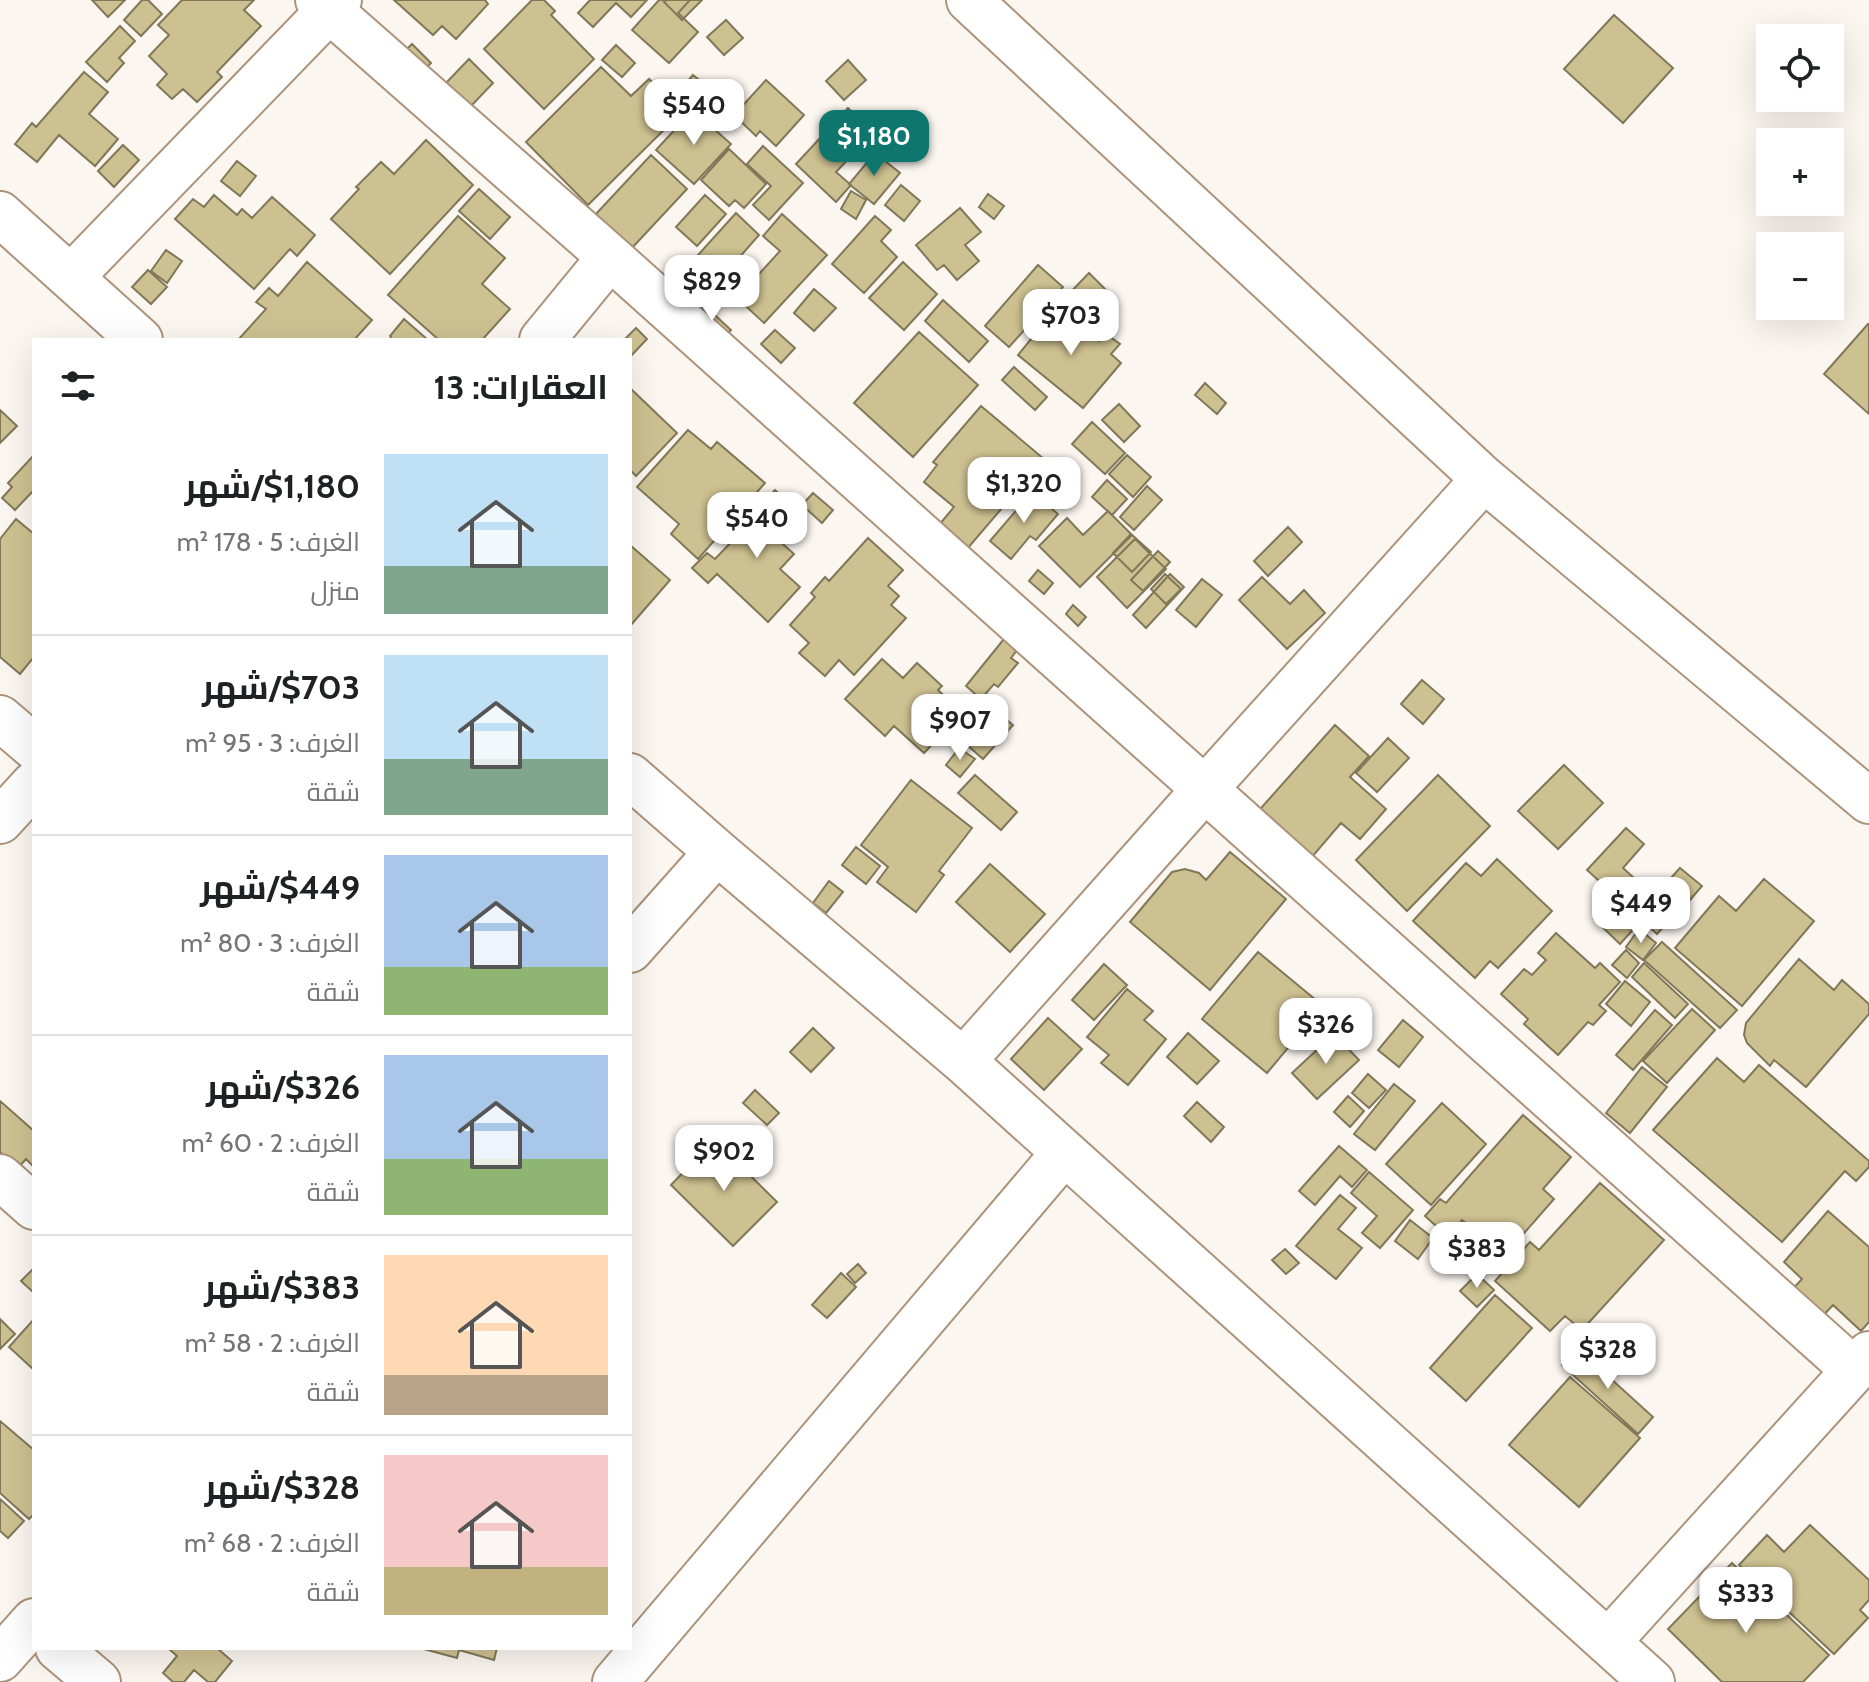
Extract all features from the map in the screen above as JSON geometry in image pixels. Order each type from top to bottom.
[{"type":"street","points":[[969,0],[1484,479],[1869,801]]},
{"type":"street","points":[[71,277],[329,3],[1204,790],[1862,1362],[1608,1642]]},
{"type":"street","points":[[0,214],[138,338]]},
{"type":"street","points":[[544,338],[610,257]]},
{"type":"street","points":[[963,1061],[1484,479]]},
{"type":"street","points":[[0,718],[32,745]]},
{"type":"street","points":[[632,778],[963,1061],[1652,1682]]},
{"type":"street","points":[[0,821],[32,786]]},
{"type":"street","points":[[632,948],[717,852]]},
{"type":"street","points":[[615,1682],[1064,1153]]},
{"type":"street","points":[[0,1177],[32,1205]]},
{"type":"street","points":[[0,1659],[32,1635]]},
{"type":"street","points":[[62,1650],[98,1682]]},
{"type":"building","points":[[92,0],[125,0],[108,17]]},
{"type":"building","points":[[142,0],[148,0],[162,14],[141,36],[124,20]]},
{"type":"building","points":[[182,0],[254,0],[244,10],[261,26],[217,72],[222,77],[197,102],[183,89],[172,99],[157,85],[167,74],[149,56],[169,35],[158,25]]},
{"type":"building","points":[[394,0],[485,0],[488,4],[456,39],[442,26],[433,35]]},
{"type":"building","points":[[532,0],[544,0],[555,11],[551,15],[594,59],[544,109],[484,49]]},
{"type":"building","points":[[590,0],[647,0],[631,17],[616,3],[593,27],[578,13]]},
{"type":"building","points":[[659,0],[690,0],[678,13],[698,32],[669,63],[632,30]]},
{"type":"building","points":[[702,0],[682,20],[664,2]]},
{"type":"building","points":[[1614,15],[1673,68],[1623,123],[1564,69]]},
{"type":"building","points":[[726,20],[743,38],[724,55],[707,37]]},
{"type":"building","points":[[120,26],[135,41],[119,58],[124,63],[107,82],[86,62]]},
{"type":"building","points":[[412,44],[431,63],[421,73],[402,54]]},
{"type":"building","points":[[616,45],[635,63],[622,77],[602,60]]},
{"type":"building","points":[[469,59],[493,83],[471,106],[446,83]]},
{"type":"building","points":[[848,60],[866,80],[844,100],[826,81]]},
{"type":"building","points":[[601,67],[631,96],[649,79],[682,112],[588,205],[526,142]]},
{"type":"building","points":[[84,72],[108,92],[89,114],[118,139],[95,166],[59,135],[37,162],[15,144],[32,123],[36,127]]},
{"type":"building","points":[[693,75],[708,87],[694,103],[679,91]]},
{"type":"building","points":[[766,80],[804,115],[776,146],[760,131],[756,136],[734,115]]},
{"type":"building","points":[[848,108],[874,132],[836,172],[851,185],[836,202],[796,164]]},
{"type":"building","points":[[693,110],[731,144],[694,184],[656,150]]},
{"type":"building","points":[[894,117],[902,127],[882,144],[874,134]]},
{"type":"building","points":[[426,140],[473,185],[390,274],[331,219],[381,162],[394,174]]},
{"type":"building","points":[[123,145],[139,160],[114,187],[98,171]]},
{"type":"building","points":[[763,146],[803,183],[769,220],[753,205],[771,186],[747,164]]},
{"type":"building","points":[[729,149],[766,184],[744,208],[735,200],[729,206],[701,180]]},
{"type":"building","points":[[875,153],[900,173],[874,204],[849,184]]},
{"type":"building","points":[[651,155],[687,189],[631,249],[595,215]]},
{"type":"building","points":[[237,161],[256,176],[240,196],[221,181]]},
{"type":"building","points":[[901,185],[920,201],[904,221],[885,205]]},
{"type":"building","points":[[479,189],[510,217],[490,239],[459,211]]},
{"type":"building","points":[[851,191],[866,200],[856,219],[841,209]]},
{"type":"building","points":[[988,194],[1004,206],[994,219],[979,207]]},
{"type":"building","points":[[214,195],[237,215],[242,209],[252,218],[272,197],[315,235],[297,256],[290,249],[254,289],[175,219],[193,199],[204,207]]},
{"type":"building","points":[[705,195],[726,214],[697,246],[676,227]]},
{"type":"building","points":[[960,208],[981,232],[965,245],[979,261],[957,280],[944,265],[937,270],[916,245]]},
{"type":"building","points":[[736,213],[759,235],[737,260],[754,276],[736,295],[718,279],[703,297],[680,275]]},
{"type":"building","points":[[782,214],[827,255],[764,323],[737,298],[780,251],[763,236]]},
{"type":"building","points":[[458,216],[505,258],[482,284],[510,309],[484,338],[437,338],[388,295]]},
{"type":"building","points":[[875,216],[891,230],[881,241],[897,257],[864,293],[832,264]]},
{"type":"building","points":[[166,250],[182,261],[167,283],[151,271]]},
{"type":"building","points":[[307,262],[372,320],[356,338],[240,338],[266,309],[256,302],[269,288],[278,296]]},
{"type":"building","points":[[903,262],[937,294],[904,330],[869,298]]},
{"type":"building","points":[[1038,265],[1063,287],[1009,347],[985,326]]},
{"type":"building","points":[[148,270],[167,287],[151,304],[132,287]]},
{"type":"building","points":[[1089,273],[1108,292],[1081,318],[1063,300]]},
{"type":"building","points":[[814,289],[836,308],[814,331],[794,313]]},
{"type":"building","points":[[943,300],[988,341],[969,362],[925,321]]},
{"type":"building","points":[[704,305],[731,330],[721,341],[694,316]]},
{"type":"building","points":[[1057,307],[1099,341],[1106,334],[1120,344],[1111,354],[1121,363],[1083,408],[1018,355]]},
{"type":"building","points":[[404,319],[426,338],[392,338]]},
{"type":"building","points":[[1869,325],[1869,414],[1824,374]]},
{"type":"building","points":[[636,328],[647,339],[632,355],[632,338],[626,338]]},
{"type":"building","points":[[775,330],[795,348],[781,363],[761,344]]},
{"type":"building","points":[[919,332],[978,385],[913,457],[854,403]]},
{"type":"building","points":[[1014,367],[1047,397],[1035,410],[1002,380]]},
{"type":"building","points":[[1205,383],[1226,403],[1217,414],[1195,395]]},
{"type":"building","points":[[632,390],[677,433],[636,476],[632,472]]},
{"type":"building","points":[[1119,404],[1140,426],[1124,442],[1102,420]]},
{"type":"building","points":[[981,406],[1044,459],[967,549],[939,525],[954,507],[924,482],[937,465],[933,462]]},
{"type":"building","points":[[0,410],[17,426],[0,443]]},
{"type":"building","points":[[1092,422],[1125,453],[1105,474],[1072,444]]},
{"type":"building","points":[[688,430],[711,449],[717,442],[765,483],[698,559],[671,534],[679,524],[637,487]]},
{"type":"building","points":[[1127,455],[1151,477],[1133,497],[1109,474]]},
{"type":"building","points":[[32,457],[32,492],[15,510],[2,498],[12,487],[8,483]]},
{"type":"building","points":[[1107,480],[1127,499],[1112,515],[1092,497]]},
{"type":"building","points":[[1147,486],[1162,500],[1134,530],[1120,517]]},
{"type":"building","points":[[775,490],[797,511],[774,536],[794,554],[780,569],[800,587],[768,622],[717,574],[708,583],[692,568],[707,553],[715,559],[739,534],[742,537],[753,525],[748,520]]},
{"type":"building","points":[[1032,492],[1058,514],[1036,540],[1030,536],[1011,559],[990,541]]},
{"type":"building","points":[[813,493],[833,510],[822,523],[802,505]]},
{"type":"building","points":[[1108,511],[1132,535],[1080,587],[1039,546],[1067,518],[1083,535]]},
{"type":"building","points":[[16,519],[32,532],[32,659],[20,674],[0,657],[0,539]]},
{"type":"building","points":[[1288,527],[1302,542],[1268,576],[1254,561]]},
{"type":"building","points":[[1131,534],[1151,552],[1132,572],[1113,553]]},
{"type":"building","points":[[868,538],[903,570],[888,586],[899,596],[891,605],[906,618],[854,675],[839,660],[825,676],[799,653],[809,643],[790,625],[815,597],[811,593],[825,577],[829,581]]},
{"type":"building","points":[[1135,539],[1166,569],[1127,608],[1097,577]]},
{"type":"building","points":[[632,547],[670,580],[632,624]]},
{"type":"building","points":[[1158,551],[1170,562],[1143,591],[1131,580]]},
{"type":"building","points":[[1038,570],[1053,583],[1044,594],[1029,581]]},
{"type":"building","points":[[1165,574],[1181,589],[1166,604],[1151,589]]},
{"type":"building","points":[[1170,574],[1184,587],[1146,628],[1133,615]]},
{"type":"building","points":[[1262,577],[1290,604],[1304,590],[1325,613],[1287,649],[1239,600]]},
{"type":"building","points":[[1202,579],[1222,595],[1196,627],[1176,610]]},
{"type":"building","points":[[1073,605],[1086,617],[1078,626],[1066,614]]},
{"type":"building","points":[[1008,634],[1021,645],[1011,658],[1018,663],[998,687],[994,684],[981,699],[966,686]]},
{"type":"building","points":[[882,659],[903,678],[917,663],[942,686],[938,690],[962,713],[924,753],[894,726],[885,736],[845,699]]},
{"type":"building","points":[[1422,680],[1444,699],[1423,724],[1401,704]]},
{"type":"building","points":[[988,704],[1013,725],[983,759],[959,738]]},
{"type":"building","points":[[1335,725],[1369,756],[1350,777],[1386,809],[1360,839],[1341,823],[1312,857],[1253,817]]},
{"type":"building","points":[[1388,738],[1409,758],[1377,792],[1356,773]]},
{"type":"building","points":[[959,748],[975,759],[960,777],[946,765]]},
{"type":"building","points":[[1564,765],[1603,803],[1558,849],[1518,811]]},
{"type":"building","points":[[975,775],[1017,812],[1001,830],[958,793]]},
{"type":"building","points":[[1438,775],[1490,826],[1407,911],[1356,860]]},
{"type":"building","points":[[911,780],[972,828],[939,871],[944,875],[916,912],[877,882],[888,867],[861,845]]},
{"type":"building","points":[[1626,828],[1644,844],[1623,868],[1674,915],[1657,934],[1587,870]]},
{"type":"building","points":[[856,847],[880,866],[866,884],[842,865]]},
{"type":"building","points":[[1230,852],[1286,899],[1210,990],[1130,922],[1172,872],[1185,869],[1199,873],[1206,880]]},
{"type":"building","points":[[1497,859],[1552,911],[1498,968],[1490,961],[1475,978],[1413,921],[1466,863],[1481,876]]},
{"type":"building","points":[[990,864],[1045,914],[1010,952],[956,902]]},
{"type":"building","points":[[1680,868],[1702,886],[1683,908],[1661,889]]},
{"type":"building","points":[[1764,879],[1814,921],[1742,1006],[1675,948],[1719,896],[1736,911]]},
{"type":"building","points":[[829,881],[843,892],[826,913],[813,903]]},
{"type":"building","points":[[1615,897],[1640,922],[1620,944],[1594,919]]},
{"type":"building","points":[[1639,929],[1656,943],[1643,960],[1626,947]]},
{"type":"building","points":[[1556,933],[1595,968],[1600,963],[1620,982],[1599,1005],[1606,1011],[1593,1025],[1588,1022],[1558,1055],[1524,1024],[1528,1019],[1501,994],[1524,969],[1532,975],[1546,960],[1538,953]]},
{"type":"building","points":[[1662,942],[1737,1010],[1720,1028],[1644,960]]},
{"type":"building","points":[[1626,950],[1639,963],[1627,978],[1612,965]]},
{"type":"building","points":[[1258,952],[1323,1006],[1267,1073],[1202,1019]]},
{"type":"building","points":[[1799,959],[1834,990],[1842,980],[1869,1004],[1869,1014],[1806,1087],[1774,1060],[1770,1066],[1747,1043],[1744,1035],[1746,1023]]},
{"type":"building","points":[[1644,963],[1688,1004],[1675,1018],[1632,977]]},
{"type":"building","points":[[1104,964],[1127,985],[1094,1020],[1072,1000]]},
{"type":"building","points":[[1625,981],[1650,1002],[1631,1026],[1606,1004]]},
{"type":"building","points":[[1127,989],[1153,1011],[1144,1020],[1166,1039],[1128,1085],[1101,1063],[1109,1055],[1087,1037]]},
{"type":"building","points":[[1692,1009],[1715,1030],[1667,1083],[1643,1061]]},
{"type":"building","points":[[1655,1010],[1672,1025],[1633,1070],[1616,1055]]},
{"type":"building","points":[[1048,1018],[1082,1049],[1044,1090],[1011,1059]]},
{"type":"building","points":[[1403,1020],[1423,1037],[1399,1067],[1378,1050]]},
{"type":"building","points":[[813,1028],[834,1048],[811,1072],[790,1052]]},
{"type":"building","points":[[1188,1033],[1219,1061],[1197,1084],[1167,1057]]},
{"type":"building","points":[[1334,1034],[1359,1060],[1317,1099],[1292,1073]]},
{"type":"building","points":[[1717,1058],[1744,1082],[1759,1065],[1869,1161],[1869,1167],[1856,1181],[1845,1171],[1782,1242],[1653,1130]]},
{"type":"building","points":[[1642,1067],[1667,1087],[1630,1133],[1606,1113]]},
{"type":"building","points":[[1368,1074],[1386,1090],[1369,1108],[1352,1093]]},
{"type":"building","points":[[1394,1084],[1415,1101],[1375,1150],[1354,1134]]},
{"type":"building","points":[[755,1090],[779,1113],[767,1125],[743,1103]]},
{"type":"building","points":[[1348,1096],[1364,1111],[1350,1127],[1334,1112]]},
{"type":"building","points":[[0,1101],[32,1129],[32,1165],[26,1159],[18,1168],[0,1152]]},
{"type":"building","points":[[1197,1102],[1224,1127],[1211,1142],[1184,1116]]},
{"type":"building","points":[[1442,1103],[1486,1144],[1431,1205],[1386,1164]]},
{"type":"building","points":[[1523,1115],[1571,1157],[1543,1189],[1554,1199],[1504,1256],[1462,1220],[1448,1237],[1425,1216],[1440,1199],[1446,1203]]},
{"type":"building","points":[[714,1140],[777,1202],[733,1246],[671,1185]]},
{"type":"building","points":[[1339,1146],[1367,1170],[1352,1187],[1340,1176],[1315,1205],[1299,1191]]},
{"type":"building","points":[[1369,1172],[1413,1210],[1380,1248],[1362,1233],[1377,1216],[1351,1193]]},
{"type":"building","points":[[1600,1183],[1664,1240],[1582,1330],[1565,1316],[1550,1331],[1495,1281],[1530,1242],[1539,1250]]},
{"type":"building","points":[[1340,1195],[1356,1208],[1338,1229],[1362,1248],[1336,1279],[1296,1246]]},
{"type":"building","points":[[1828,1211],[1869,1247],[1869,1322],[1861,1331],[1833,1305],[1820,1319],[1790,1292],[1802,1279],[1784,1262]]},
{"type":"building","points":[[1410,1220],[1433,1238],[1418,1259],[1395,1241]]},
{"type":"building","points":[[1285,1249],[1299,1263],[1286,1274],[1272,1260]]},
{"type":"building","points":[[858,1264],[866,1273],[855,1283],[847,1274]]},
{"type":"building","points":[[32,1270],[32,1291],[21,1281]]},
{"type":"building","points":[[841,1273],[856,1287],[827,1318],[812,1305]]},
{"type":"building","points":[[1477,1274],[1494,1290],[1477,1307],[1460,1291]]},
{"type":"building","points":[[1495,1295],[1532,1328],[1466,1401],[1430,1368]]},
{"type":"building","points":[[0,1319],[15,1334],[0,1349]]},
{"type":"building","points":[[32,1321],[32,1368],[9,1347]]},
{"type":"building","points":[[1577,1348],[1653,1417],[1638,1434],[1562,1365]]},
{"type":"building","points":[[1570,1377],[1640,1438],[1579,1507],[1509,1445]]},
{"type":"building","points":[[0,1421],[32,1448],[32,1516],[29,1519],[0,1493]]},
{"type":"building","points":[[0,1499],[24,1521],[8,1538],[0,1531]]},
{"type":"building","points":[[1810,1525],[1869,1580],[1869,1600],[1860,1610],[1868,1618],[1834,1654],[1739,1565],[1767,1535],[1784,1552]]},
{"type":"building","points":[[1732,1563],[1829,1655],[1803,1682],[1722,1682],[1668,1629]]},
{"type":"building","points":[[170,1650],[219,1650],[232,1661],[215,1682],[208,1682],[194,1670],[184,1682],[173,1682],[163,1673],[177,1656]]},
{"type":"building","points":[[427,1650],[459,1650],[457,1658]]},
{"type":"building","points":[[459,1650],[496,1650],[494,1660]]}]
